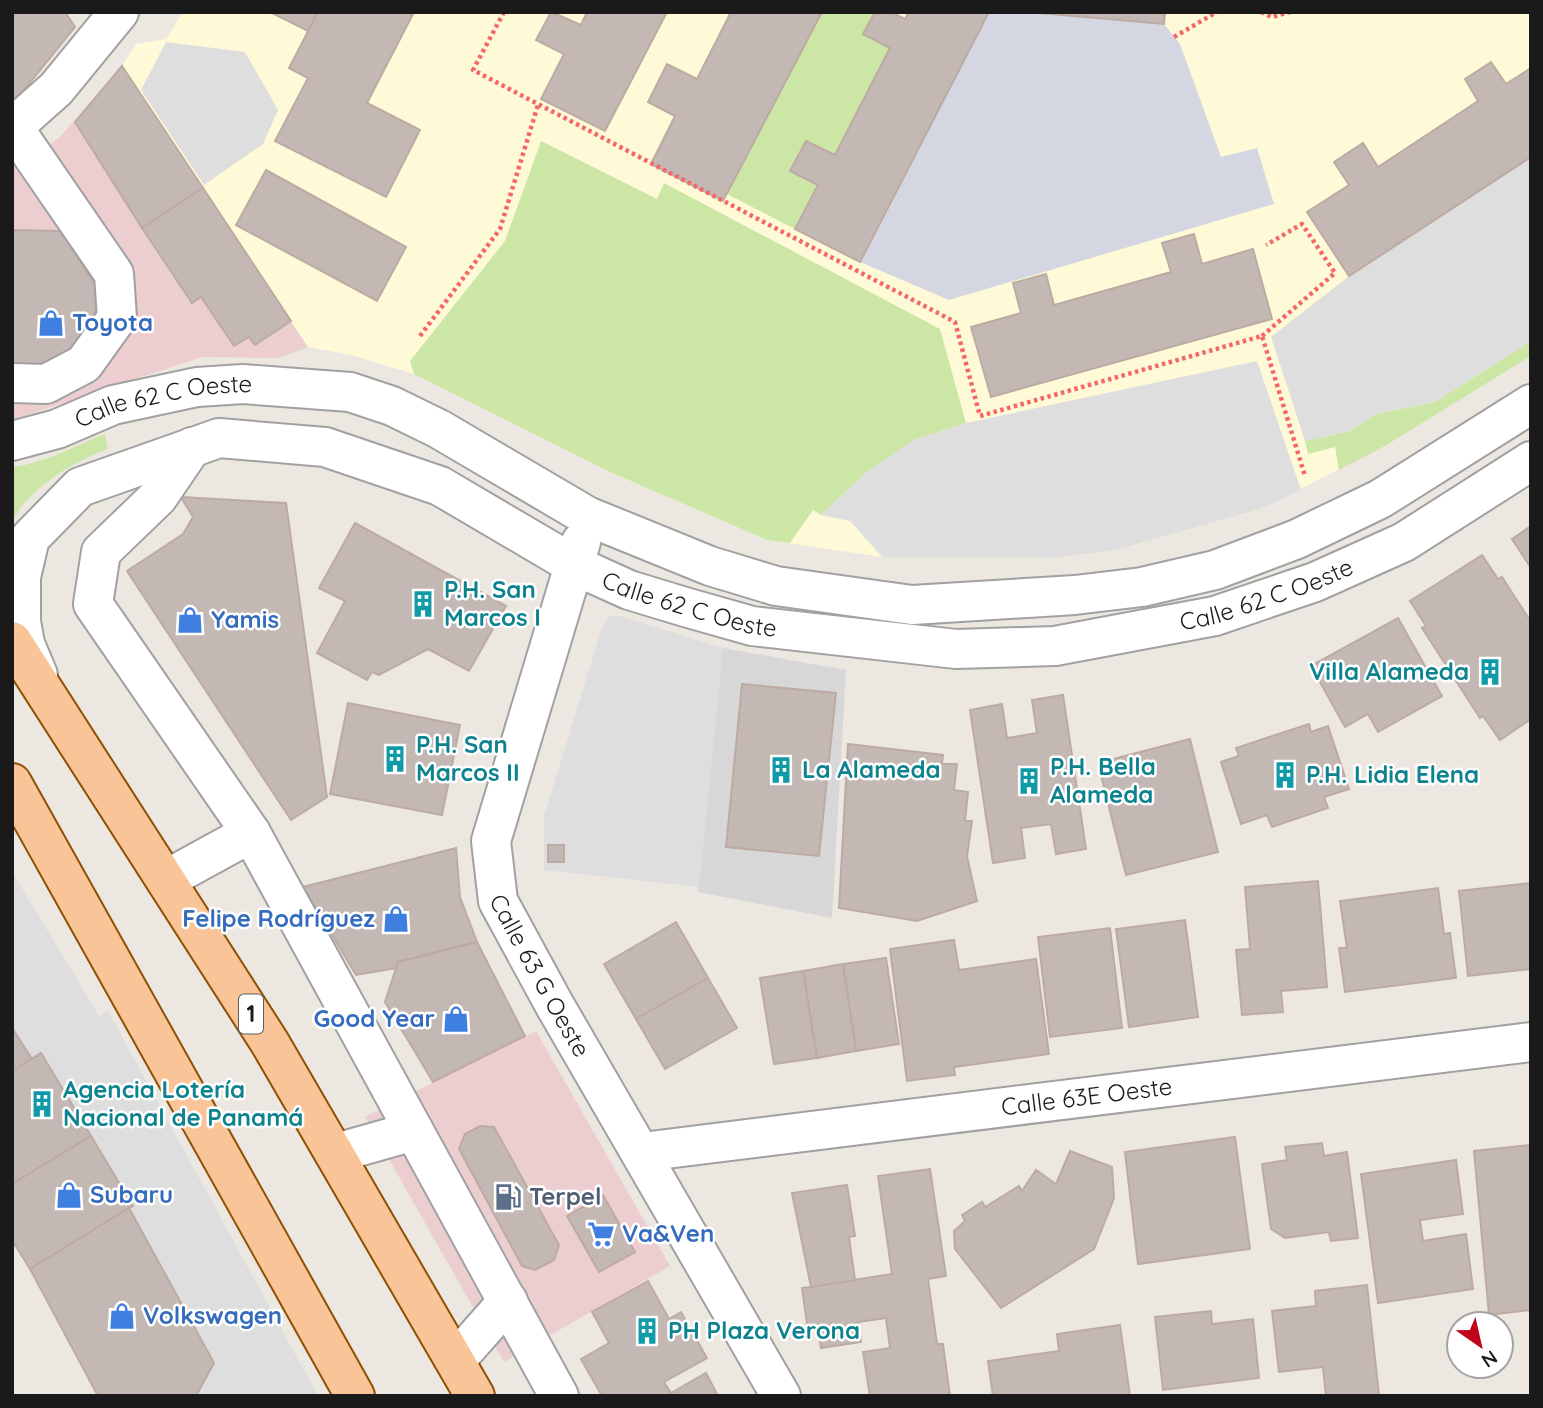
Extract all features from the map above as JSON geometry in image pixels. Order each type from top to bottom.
[{"type":"main road","name":"1","points":[[12,641],[167,879],[336,1153],[475,1396]]},
{"type":"main road","points":[[12,783],[355,1396]]},
{"type":"street","points":[[12,383],[46,384],[84,363],[117,318],[114,274],[13,127],[56,89],[119,12]]},
{"type":"street","name":"Calle 62 C Oeste","points":[[12,441],[57,429],[113,405],[197,387],[278,386],[350,392],[391,406],[439,429],[587,516],[710,566],[776,586],[912,605],[1075,596],[1142,587],[1215,570],[1297,539],[1380,499],[1531,404]]},
{"type":"street","name":"Calle 62 C Oeste","points":[[46,693],[25,644],[21,621],[21,577],[30,538],[80,487],[219,438],[325,447],[440,486],[576,566],[629,590],[752,626],[956,649],[1055,646],[1215,616],[1315,582],[1404,542],[1531,461]]},
{"type":"street","points":[[192,447],[158,497],[101,552],[93,604],[251,832],[559,1396]]},
{"type":"street","name":"Calle 63 G Oeste","points":[[587,516],[576,566],[491,841],[498,901],[554,1004],[781,1396]]},
{"type":"street","points":[[1297,539],[1315,582]]},
{"type":"street","points":[[167,879],[251,832]]},
{"type":"street","name":"Calle 63E Oeste","points":[[642,1152],[1531,1042]]},
{"type":"street","points":[[336,1153],[414,1131]]},
{"type":"street","points":[[455,1361],[508,1301]]},
{"type":"path","points":[[504,12],[472,70],[955,322],[980,416],[1262,336],[1335,273],[1302,224],[1266,245]]},
{"type":"path","points":[[1174,37],[1217,12]]},
{"type":"path","points":[[1261,12],[1272,17],[1290,12]]},
{"type":"path","points":[[420,336],[500,229],[538,105]]},
{"type":"path","points":[[1262,336],[1305,476]]},
{"type":"shaded area","points":[[183,12],[1531,12],[1531,356],[1385,446],[1260,509],[1116,550],[1053,558],[882,557],[767,540],[610,472],[414,374],[351,355],[308,347],[122,66],[136,44],[166,39]]},
{"type":"shaded area","points":[[989,12],[1028,12],[1164,24],[1180,44],[1221,157],[1257,148],[1274,204],[949,300],[860,262]]},
{"type":"shaded area","points":[[166,42],[245,52],[278,110],[263,144],[204,185],[141,90]]},
{"type":"shaded area","points":[[122,66],[308,347],[280,358],[202,357],[12,420],[12,169],[59,138]]},
{"type":"shaded area","points":[[1531,157],[1531,341],[1435,402],[1376,414],[1350,431],[1305,441],[1271,337],[1349,276]]},
{"type":"shaded area","points":[[1257,361],[1301,490],[1260,509],[1116,550],[1053,558],[882,557],[850,521],[821,515],[868,471],[914,440],[966,423]]},
{"type":"shaded area","points":[[610,616],[620,616],[723,648],[699,887],[544,870],[544,817],[602,627]]},
{"type":"shaded area","points":[[723,648],[846,670],[832,918],[698,892]]},
{"type":"shaded area","points":[[12,872],[99,1016],[108,1011],[318,1396],[196,1396],[214,1362],[129,1208],[133,1205],[41,1054],[32,1059],[12,1028]]},
{"type":"shaded area","points":[[536,1031],[670,1266],[504,1362],[365,1117]]},
{"type":"green space","points":[[822,12],[875,12],[864,34],[890,48],[835,155],[806,141],[790,170],[818,185],[795,229],[727,194]]},
{"type":"green space","points":[[541,141],[657,199],[664,183],[940,329],[966,423],[914,440],[868,471],[821,515],[813,510],[790,543],[767,540],[610,472],[414,374],[410,361],[505,241]]},
{"type":"green space","points":[[1531,341],[1531,356],[1385,446],[1339,470],[1335,447],[1308,454],[1305,441],[1350,431],[1376,414],[1435,402]]},
{"type":"green space","points":[[105,434],[108,449],[53,478],[29,498],[12,522],[12,467],[48,458]]},
{"type":"building","points":[[12,12],[65,12],[75,27],[12,105]]},
{"type":"building","points":[[270,12],[318,12],[308,31]]},
{"type":"building","points":[[318,12],[414,12],[367,103],[420,130],[386,197],[275,141],[308,78],[289,68]]},
{"type":"building","points":[[551,12],[581,25],[587,12],[667,12],[605,131],[541,99],[564,54],[536,40]]},
{"type":"building","points":[[731,12],[822,12],[723,201],[651,164],[675,116],[648,102],[667,64],[697,79]]},
{"type":"building","points":[[875,12],[891,12],[905,19],[909,12],[989,12],[860,262],[795,229],[818,185],[790,171],[806,141],[835,155],[890,48],[863,34]]},
{"type":"building","points":[[1028,12],[1165,12],[1164,24]]},
{"type":"building","points":[[1491,62],[1506,84],[1531,68],[1531,157],[1349,276],[1307,212],[1349,185],[1334,162],[1363,143],[1378,167],[1478,101],[1465,79]]},
{"type":"building","points":[[122,66],[203,188],[142,228],[75,122]]},
{"type":"building","points":[[266,170],[406,247],[377,301],[236,225]]},
{"type":"building","points":[[203,188],[291,321],[255,345],[249,337],[234,346],[201,297],[192,303],[142,228]]},
{"type":"building","name":"Toyota","points":[[12,230],[61,231],[102,296],[78,350],[51,367],[12,368]]},
{"type":"building","points":[[1194,234],[1202,264],[1253,249],[1272,319],[991,397],[971,327],[1021,313],[1013,283],[1046,274],[1054,305],[1171,272],[1162,243]]},
{"type":"building","points":[[181,497],[286,503],[327,797],[291,820],[127,571],[183,534],[193,517]]},
{"type":"building","name":"P.H. San Marcos I","points":[[355,523],[506,606],[469,671],[428,649],[379,675],[372,672],[367,680],[317,653],[345,601],[319,588]]},
{"type":"building","points":[[1531,526],[1531,568],[1512,539]]},
{"type":"building","name":"Villa Alameda","points":[[1482,555],[1498,579],[1502,577],[1531,622],[1531,719],[1500,740],[1483,716],[1480,718],[1422,628],[1426,626],[1410,601]]},
{"type":"building","points":[[1398,618],[1442,696],[1378,732],[1368,714],[1345,727],[1311,666]]},
{"type":"building","name":"La Alameda","points":[[742,684],[836,693],[819,856],[726,847]]},
{"type":"building","name":"P.H. Bella Alameda","points":[[1063,695],[1086,849],[1056,854],[1051,824],[1021,828],[1025,858],[993,863],[970,710],[1002,704],[1007,738],[1037,733],[1032,700]]},
{"type":"building","name":"P.H. San Marcos II","points":[[348,703],[460,725],[442,815],[330,794]]},
{"type":"building","name":"P.H. Lidia Elena","points":[[1309,724],[1311,732],[1328,726],[1349,789],[1324,797],[1328,808],[1272,827],[1267,815],[1241,824],[1221,762],[1239,756],[1236,748]]},
{"type":"building","points":[[1190,739],[1218,852],[1126,875],[1098,763]]},
{"type":"building","points":[[848,744],[943,755],[942,764],[957,764],[954,790],[968,792],[965,821],[972,821],[967,856],[977,901],[917,921],[839,908]]},
{"type":"building","points":[[548,845],[564,845],[564,862],[548,862]]},
{"type":"building","name":"Felipe Rodríguez","points":[[456,848],[460,897],[477,942],[398,962],[396,968],[356,975],[303,887]]},
{"type":"building","points":[[1318,881],[1327,987],[1281,991],[1283,1012],[1242,1015],[1236,950],[1250,949],[1245,887]]},
{"type":"building","points":[[1531,883],[1531,969],[1468,976],[1459,891]]},
{"type":"building","points":[[1438,888],[1444,934],[1450,933],[1456,978],[1345,992],[1339,948],[1347,948],[1340,901]]},
{"type":"building","points":[[1185,920],[1198,1017],[1129,1027],[1116,929]]},
{"type":"building","points":[[676,922],[708,978],[636,1019],[604,964]]},
{"type":"building","points":[[1110,928],[1122,1028],[1050,1037],[1038,937]]},
{"type":"building","points":[[954,940],[959,970],[1036,959],[1049,1054],[954,1067],[955,1075],[907,1081],[890,949]]},
{"type":"building","name":"Good Year","points":[[477,942],[525,1036],[433,1082],[385,1002],[398,962]]},
{"type":"building","points":[[886,958],[899,1044],[856,1051],[843,964]]},
{"type":"building","points":[[843,964],[856,1051],[817,1058],[803,971]]},
{"type":"building","points":[[803,971],[817,1058],[774,1064],[760,978]]},
{"type":"building","points":[[708,978],[737,1028],[665,1069],[636,1019]]},
{"type":"building","points":[[12,1028],[32,1059],[12,1071]]},
{"type":"building","name":"Agencia Lotería Nacional de Panamá","points":[[41,1053],[91,1136],[12,1184],[12,1071]]},
{"type":"building","name":"Terpel","points":[[480,1126],[494,1127],[559,1245],[554,1260],[535,1270],[522,1266],[459,1149],[465,1134]]},
{"type":"building","name":"Subaru","points":[[91,1136],[133,1206],[30,1269],[12,1240],[12,1184]]},
{"type":"building","points":[[1235,1137],[1250,1249],[1138,1264],[1125,1152]]},
{"type":"building","points":[[1322,1143],[1324,1156],[1347,1152],[1358,1238],[1331,1241],[1329,1232],[1285,1238],[1271,1229],[1262,1164],[1287,1160],[1285,1147]]},
{"type":"building","points":[[1531,1145],[1531,1310],[1489,1310],[1474,1151]]},
{"type":"building","points":[[1070,1151],[1112,1167],[1114,1198],[1094,1249],[1001,1308],[955,1249],[954,1231],[965,1221],[962,1215],[982,1202],[985,1207],[1019,1186],[1022,1191],[1036,1170],[1056,1184]]},
{"type":"building","points":[[1456,1160],[1463,1214],[1420,1220],[1423,1241],[1466,1234],[1473,1289],[1378,1303],[1361,1174]]},
{"type":"building","points":[[930,1169],[946,1276],[928,1279],[937,1344],[943,1344],[950,1396],[870,1396],[863,1352],[890,1348],[886,1318],[858,1322],[861,1342],[821,1348],[818,1329],[808,1331],[802,1288],[892,1274],[878,1176]]},
{"type":"building","points":[[847,1185],[855,1236],[849,1237],[855,1280],[811,1287],[792,1193]]},
{"type":"building","name":"Va&Ven","points":[[603,1195],[635,1252],[599,1272],[567,1216]]},
{"type":"building","name":"Volkswagen","points":[[129,1208],[214,1363],[196,1396],[98,1396],[30,1269]]},
{"type":"building","name":"PH Plaza Verona","points":[[648,1281],[669,1319],[681,1312],[707,1358],[664,1382],[671,1393],[706,1373],[718,1396],[602,1396],[581,1359],[609,1343],[592,1312]]},
{"type":"building","points":[[1367,1285],[1379,1395],[1326,1396],[1323,1367],[1279,1372],[1272,1311],[1316,1306],[1315,1291]]},
{"type":"building","points":[[1211,1311],[1212,1324],[1253,1319],[1259,1378],[1163,1390],[1155,1317]]},
{"type":"building","points":[[1120,1325],[1130,1396],[993,1396],[988,1361],[1059,1351],[1057,1334]]},
{"type":"place","name":"Toyota","points":[[51,323]]},
{"type":"place","name":"P.H. San Marcos I","points":[[423,604]]},
{"type":"place","name":"Yamis","points":[[190,620]]},
{"type":"place","name":"Villa Alameda","points":[[1490,672]]},
{"type":"place","name":"P.H. San Marcos II","points":[[395,759]]},
{"type":"place","name":"La Alameda","points":[[781,770]]},
{"type":"place","name":"P.H. Lidia Elena","points":[[1285,775]]},
{"type":"place","name":"P.H. Bella Alameda","points":[[1029,781]]},
{"type":"place","name":"Felipe Rodríguez","points":[[396,919]]},
{"type":"place","name":"Good Year","points":[[456,1019]]},
{"type":"place","name":"Agencia Lotería Nacional de Panamá","points":[[42,1104]]},
{"type":"place","name":"Subaru","points":[[69,1195]]},
{"type":"place","name":"Terpel","points":[[508,1197]]},
{"type":"place","name":"Va&Ven","points":[[601,1234]]},
{"type":"place","name":"Volkswagen","points":[[122,1316]]},
{"type":"place","name":"PH Plaza Verona","points":[[647,1331]]}]
